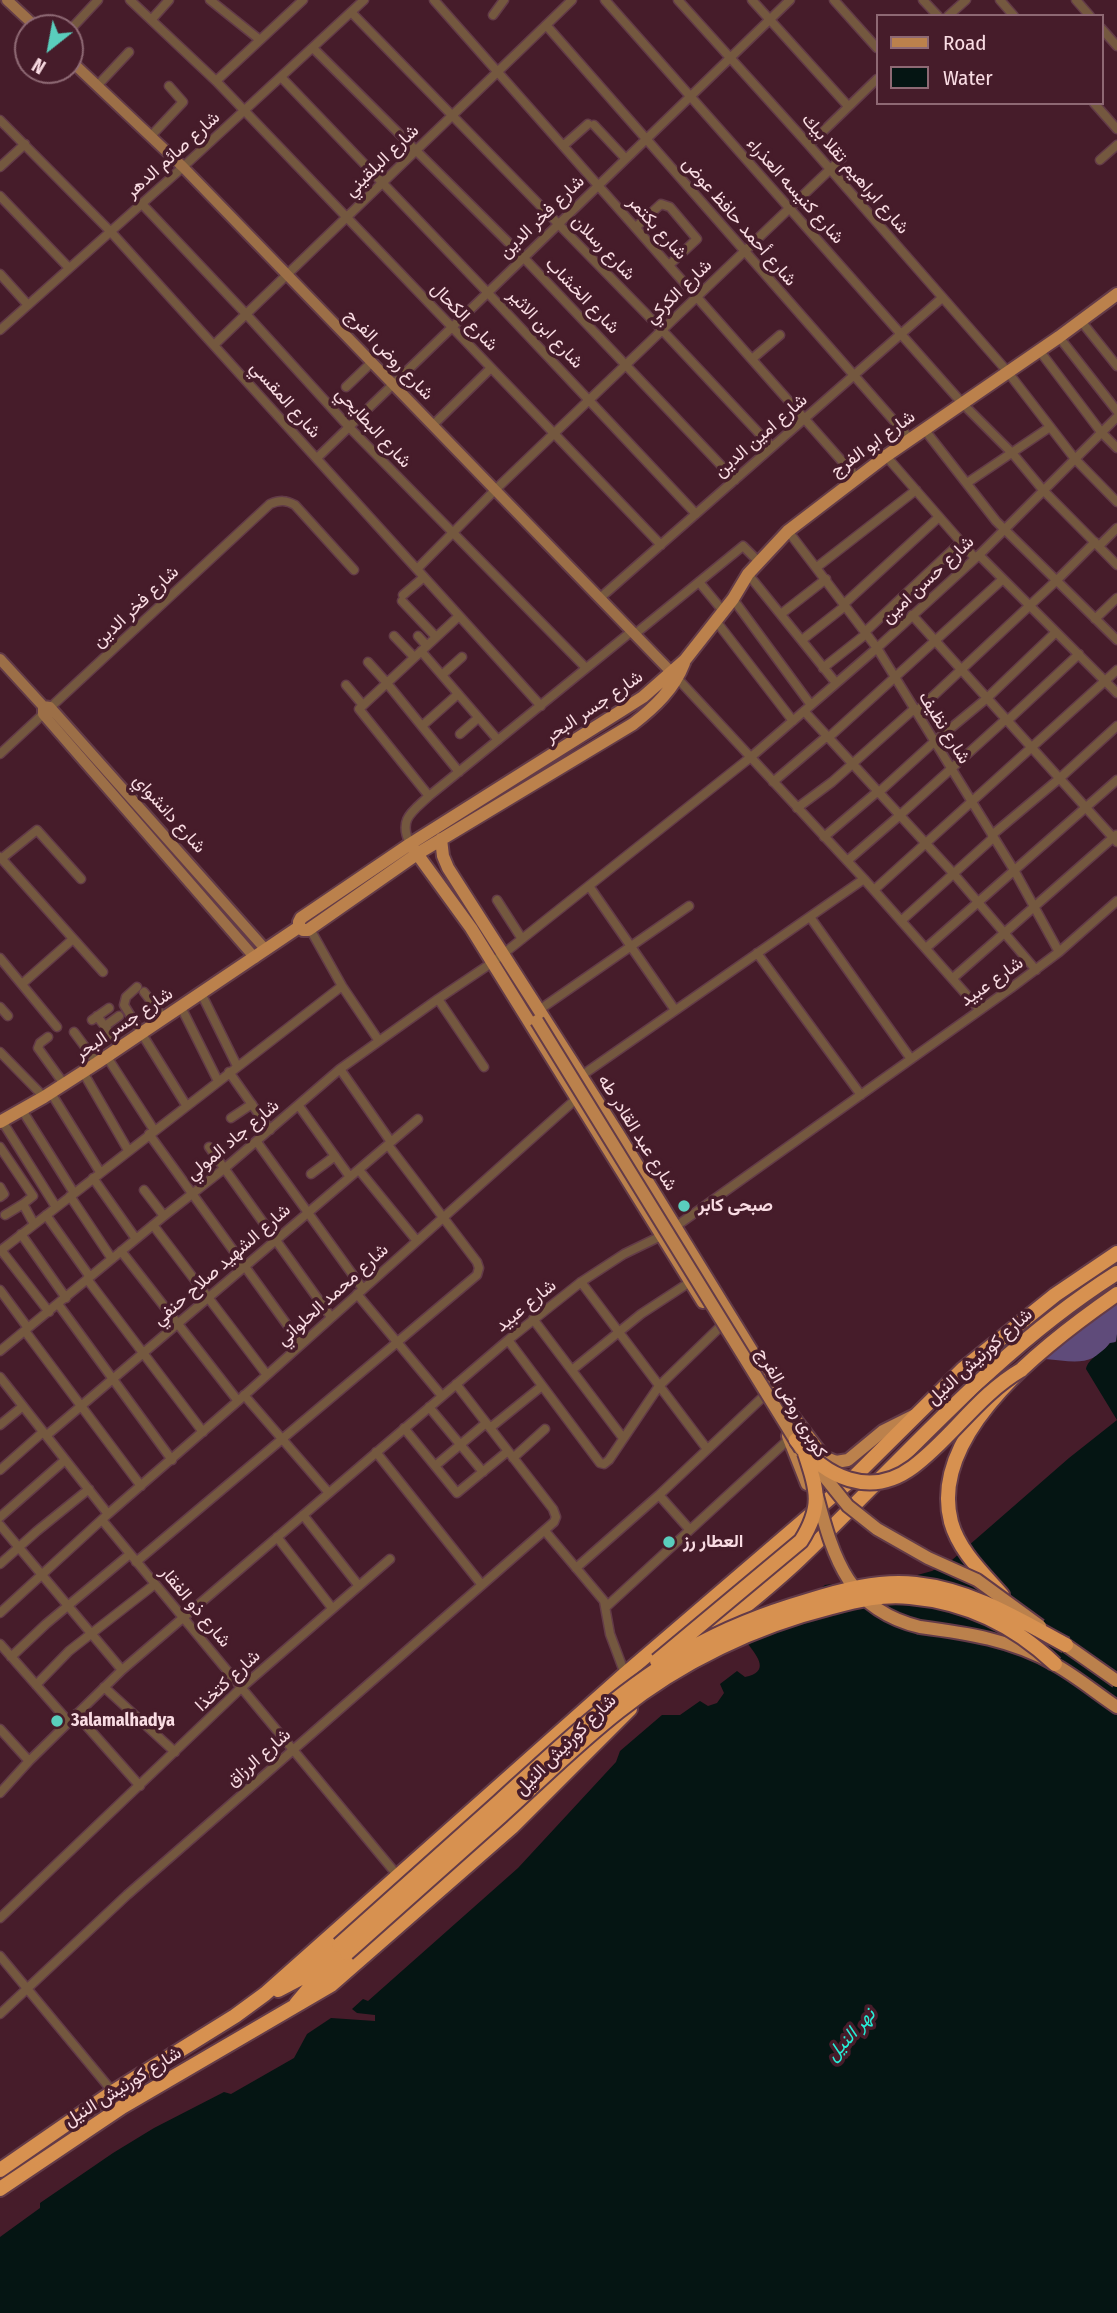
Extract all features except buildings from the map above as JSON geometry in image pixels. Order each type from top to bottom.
[{"type":"highway","name":"شارع كورنيش النيل","points":[[0,2170],[113,2092],[235,2016],[265,1994],[625,1674],[851,1480],[964,1369],[1055,1295],[1117,1254]]},
{"type":"highway","name":"شارع كورنيش النيل","points":[[0,2189],[122,2107],[321,1992],[351,1968],[506,1832],[664,1675],[805,1554],[1028,1336],[1117,1273]]},
{"type":"highway","points":[[792,1439],[811,1459],[838,1476],[861,1482],[884,1480],[913,1468],[996,1387],[1117,1294]]},
{"type":"highway","points":[[1005,1599],[967,1555],[958,1540],[949,1515],[947,1489],[950,1472],[964,1439],[985,1410],[1021,1370]]},
{"type":"highway","points":[[561,1777],[579,1740],[600,1710],[801,1541],[814,1518],[817,1504],[806,1453]]},
{"type":"highway","points":[[293,2008],[343,1949],[572,1736],[666,1664],[734,1627],[839,1591],[876,1584],[912,1584],[951,1590],[975,1598],[1066,1646]]},
{"type":"highway","points":[[265,1994],[299,1979],[343,1949],[621,1709],[693,1663],[739,1638],[792,1618],[847,1603],[879,1597],[907,1596],[944,1602],[988,1617],[1038,1647],[1055,1664]]},
{"type":"main road","name":"شارع ابو الفرج","points":[[685,660],[733,599],[748,575],[788,531],[856,477],[1117,294]]},
{"type":"main road","name":"شارع جسر البحر","points":[[413,849],[441,839],[633,723],[653,708],[685,660]]},
{"type":"main road","name":"شارع جسر البحر","points":[[1,1121],[48,1095],[266,950],[305,928],[299,922],[302,918],[413,849],[675,676]]},
{"type":"main road","name":"شارع عبد القادر طه","points":[[441,839],[448,868],[498,958],[516,998],[661,1236],[792,1439],[808,1487],[807,1519]]},
{"type":"main road","name":"شارع عبد القادر طه","points":[[413,849],[498,958],[581,1076],[787,1408],[824,1457],[836,1462],[848,1460],[883,1431],[916,1415]]},
{"type":"main road","points":[[428,866],[433,858],[443,856]]},
{"type":"main road","name":"كوبرى روض الفرج","points":[[516,998],[538,1016],[807,1464],[842,1571],[861,1597],[874,1608],[904,1623],[1001,1642],[1055,1664],[1117,1707]]},
{"type":"main road","name":"كوبرى روض الفرج","points":[[701,1268],[707,1288],[806,1453],[848,1506],[877,1529],[928,1558],[977,1580],[1117,1681]]},
{"type":"street","points":[[84,15],[98,0]]},
{"type":"street","name":"شارع الكحال","points":[[130,0],[216,81],[661,545]]},
{"type":"street","points":[[152,19],[169,0]]},
{"type":"street","points":[[210,0],[260,40]]},
{"type":"street","points":[[216,81],[303,0]]},
{"type":"street","name":"شارع صائم الدهر","points":[[0,330],[245,111],[364,0]]},
{"type":"street","name":"شارع بكتمر","points":[[434,0],[856,477]]},
{"type":"street","points":[[493,15],[504,0]]},
{"type":"street","name":"شارع البلقيني","points":[[214,345],[572,0]]},
{"type":"street","name":"شارع كنيسه العذراء","points":[[605,0],[962,403],[1117,565]]},
{"type":"street","name":"شارع ابراهيم تقلا بيك","points":[[678,0],[1007,371],[1075,459],[1117,502]]},
{"type":"street","points":[[752,0],[848,106]]},
{"type":"street","name":"شارع فخر الدين","points":[[317,458],[790,0]]},
{"type":"street","points":[[834,0],[876,47]]},
{"type":"street","points":[[923,0],[936,14]]},
{"type":"street","points":[[950,14],[966,0]]},
{"type":"street","points":[[1001,0],[1012,14]]},
{"type":"street","points":[[1076,0],[1088,14]]},
{"type":"street","name":"شارع رسلان","points":[[351,12],[662,330],[772,447]]},
{"type":"street","name":"شارع أحمد حافظ عوض","points":[[546,26],[909,439]]},
{"type":"street","points":[[1103,31],[1117,46]]},
{"type":"street","name":"شارع الخشاب","points":[[313,48],[523,257],[735,480]]},
{"type":"street","points":[[97,86],[129,52]]},
{"type":"street","name":"شارع روض الفرج","points":[[84,73],[183,167],[675,676]]},
{"type":"street","name":"شارع ابن الاثير","points":[[281,77],[696,514]]},
{"type":"street","points":[[809,145],[876,80]]},
{"type":"street","points":[[151,136],[183,102],[169,86]]},
{"type":"street","points":[[1096,105],[1117,129]]},
{"type":"street","name":"شارع المقسي","points":[[0,120],[111,232],[541,706]]},
{"type":"street","points":[[563,146],[591,124],[625,158]]},
{"type":"street","points":[[0,167],[24,144]]},
{"type":"street","points":[[1100,160],[1117,145]]},
{"type":"street","name":"شارع الكركي","points":[[416,569],[843,157]]},
{"type":"street","points":[[0,196],[69,268]]},
{"type":"street","name":"شارع البطايحي","points":[[142,204],[349,427],[586,668]]},
{"type":"street","points":[[636,227],[661,204],[670,206],[696,239],[669,265]]},
{"type":"street","points":[[0,274],[28,305]]},
{"type":"street","name":"شارع امين الدين","points":[[600,598],[942,298]]},
{"type":"street","points":[[1081,321],[1117,366]]},
{"type":"street","points":[[752,359],[780,335]]},
{"type":"street","points":[[1059,337],[1117,414]]},
{"type":"street","points":[[1039,351],[1101,432],[1117,448]]},
{"type":"street","points":[[346,387],[372,362]]},
{"type":"street","points":[[433,425],[491,368]]},
{"type":"street","name":"شارع حسن امين","points":[[589,886],[751,757],[877,648],[977,557],[1117,414]]},
{"type":"street","points":[[967,483],[1050,427]]},
{"type":"street","points":[[924,429],[1004,529],[1117,640]]},
{"type":"street","points":[[886,456],[961,542],[1030,605],[1117,693]]},
{"type":"street","points":[[817,567],[916,490]]},
{"type":"street","name":"شارع فخر الدين","points":[[0,754],[45,709],[270,504],[287,501],[295,505],[354,570]]},
{"type":"street","points":[[802,640],[845,605],[939,517]]},
{"type":"street","points":[[797,808],[915,711],[1117,528]]},
{"type":"street","name":"شارع نظيف","points":[[788,531],[877,648],[1014,870],[1059,952]]},
{"type":"street","points":[[823,668],[866,633],[961,542]]},
{"type":"street","points":[[413,849],[404,830],[406,821],[429,796],[586,668],[743,546],[759,562]]},
{"type":"street","points":[[748,575],[836,683]]},
{"type":"street","points":[[424,577],[403,598],[436,637]]},
{"type":"street","points":[[781,614],[826,579]]},
{"type":"street","points":[[773,782],[827,738],[1003,579]]},
{"type":"street","points":[[699,582],[793,721]]},
{"type":"street","points":[[1095,619],[1117,598]]},
{"type":"street","points":[[733,599],[811,705]]},
{"type":"street","points":[[912,615],[1116,838],[953,978]]},
{"type":"street","points":[[361,707],[459,616]]},
{"type":"street","points":[[824,836],[986,699],[1056,632]]},
{"type":"street","points":[[394,636],[414,657]]},
{"type":"street","points":[[418,636],[442,675],[498,740]]},
{"type":"street","points":[[847,861],[1079,654]]},
{"type":"street","points":[[442,675],[462,657]]},
{"type":"street","name":"شارع دانشواي","points":[[0,659],[266,950]]},
{"type":"street","points":[[368,662],[459,772]]},
{"type":"street","points":[[874,890],[1117,670]]},
{"type":"street","points":[[675,676],[864,879],[980,1010]]},
{"type":"street","points":[[346,685],[429,796]]},
{"type":"street","points":[[422,726],[458,694]]},
{"type":"street","name":"شارع دانشواي","points":[[45,709],[255,958]]},
{"type":"street","points":[[804,711],[953,873],[1037,970]]},
{"type":"street","points":[[460,734],[478,718]]},
{"type":"street","points":[[901,921],[1117,726]]},
{"type":"street","points":[[926,948],[1117,780]]},
{"type":"street","points":[[80,879],[37,830],[1,858],[103,972]]},
{"type":"street","points":[[581,1076],[864,879]]},
{"type":"street","points":[[589,886],[676,1010]]},
{"type":"street","name":"شارع جاد المولي","points":[[1,1349],[257,1142],[340,1069],[498,958],[589,886]]},
{"type":"street","points":[[497,900],[522,939]]},
{"type":"street","name":"شارع عبيد","points":[[0,1793],[68,1721],[122,1670],[533,1319],[581,1282],[624,1254],[675,1227],[1037,970],[1117,901]]},
{"type":"street","points":[[538,1016],[689,906]]},
{"type":"street","points":[[810,917],[911,1059]]},
{"type":"street","points":[[305,928],[379,1041]]},
{"type":"street","points":[[22,984],[73,939]]},
{"type":"street","points":[[757,953],[861,1095]]},
{"type":"street","points":[[0,958],[57,1027]]},
{"type":"street","points":[[49,1312],[1,1250],[342,986]]},
{"type":"street","points":[[164,1018],[140,990],[126,996],[123,1003],[186,1105]]},
{"type":"street","points":[[201,993],[237,1066]]},
{"type":"street","points":[[438,999],[484,1067]]},
{"type":"street","points":[[0,1007],[8,1016]]},
{"type":"street","points":[[181,1007],[218,1081]]},
{"type":"street","points":[[109,1008],[94,1018],[105,1026],[121,1048]]},
{"type":"street","points":[[105,1026],[119,1016]]},
{"type":"street","points":[[74,1032],[102,1060],[192,1195],[301,1344]]},
{"type":"street","points":[[48,1037],[38,1048],[64,1084]]},
{"type":"street","points":[[0,1052],[48,1095],[136,1239]]},
{"type":"street","points":[[11,1657],[68,1605],[133,1558],[282,1439],[477,1275],[478,1265],[340,1069]]},
{"type":"street","points":[[83,1072],[128,1150]]},
{"type":"street","points":[[229,1072],[270,1130]]},
{"type":"street","name":"شارع محمد الحلواني","points":[[0,1613],[576,1099]]},
{"type":"street","points":[[231,1118],[252,1104]]},
{"type":"street","points":[[299,1106],[350,1177]]},
{"type":"street","points":[[22,1110],[112,1259]]},
{"type":"street","name":"شارع الشهيد صلاح حنفي","points":[[0,1470],[113,1379],[418,1119]]},
{"type":"street","points":[[1,1121],[56,1207]]},
{"type":"street","points":[[257,1142],[396,1342],[442,1396]]},
{"type":"street","points":[[0,1147],[33,1196],[5,1215]]},
{"type":"street","points":[[209,1147],[331,1317]]},
{"type":"street","points":[[311,1174],[335,1156]]},
{"type":"street","points":[[359,1170],[417,1241]]},
{"type":"street","points":[[0,1187],[4,1194],[0,1197]]},
{"type":"street","points":[[144,1190],[164,1216]]},
{"type":"street","points":[[23,1205],[34,1224]]},
{"type":"street","points":[[46,1215],[143,1353],[203,1432]]},
{"type":"street","points":[[152,1225],[267,1375]]},
{"type":"street","points":[[21,1234],[66,1298]]},
{"type":"street","points":[[121,1251],[177,1324],[329,1493]]},
{"type":"street","points":[[581,1282],[707,1449]]},
{"type":"street","points":[[572,1370],[618,1332],[690,1282]]},
{"type":"street","points":[[0,1290],[80,1406],[141,1486]]},
{"type":"street","points":[[58,1304],[172,1460]]},
{"type":"street","points":[[533,1319],[623,1438]]},
{"type":"street","points":[[508,1340],[600,1463],[607,1463],[659,1385],[720,1327]]},
{"type":"street","name":"شارع ذو الفقار","points":[[0,1377],[89,1489],[133,1558],[398,1876]]},
{"type":"street","points":[[456,1384],[556,1513],[554,1522],[545,1531],[606,1607],[607,1626],[625,1674]]},
{"type":"street","points":[[435,1465],[542,1386]]},
{"type":"street","points":[[576,1568],[659,1495],[764,1396]]},
{"type":"street","points":[[0,1412],[3,1423],[23,1406]]},
{"type":"street","points":[[429,1407],[483,1472]]},
{"type":"street","points":[[404,1428],[456,1492],[545,1429]]},
{"type":"street","points":[[606,1607],[792,1439]]},
{"type":"street","points":[[376,1452],[482,1584]]},
{"type":"street","points":[[0,1517],[65,1460]]},
{"type":"street","points":[[0,1564],[89,1489]]},
{"type":"street","points":[[659,1495],[690,1530]]},
{"type":"street","points":[[303,1515],[359,1586]]},
{"type":"street","points":[[0,1525],[122,1670]]},
{"type":"street","name":"شارع الرزاق","points":[[0,2014],[127,1895],[545,1531]]},
{"type":"street","points":[[277,1537],[332,1608]]},
{"type":"street","name":"شارع كتخذا","points":[[0,1918],[242,1688],[390,1559]]},
{"type":"street","points":[[36,1685],[69,1651],[155,1584]]},
{"type":"street","points":[[0,1644],[68,1721]]},
{"type":"street","points":[[104,1687],[175,1752]]},
{"type":"street","points":[[76,1714],[140,1786]]},
{"type":"street","points":[[0,1729],[29,1761]]},
{"type":"street","points":[[0,1956],[113,2092]]},
{"type":"shaded area","points":[[1117,1304],[1117,1340],[1114,1343],[1110,1343],[1089,1360],[1045,1359],[1075,1333]]},
{"type":"water","points":[[1117,1334],[1117,1420],[1086,1369],[1110,1343],[1116,1342]]},
{"type":"water","name":"نهر النيل","points":[[1117,1420],[1117,2313],[0,2313],[0,2237],[40,2208],[40,2203],[154,2128],[224,2092],[231,2094],[294,2058],[307,2034],[331,2018],[375,2021],[375,2015],[357,2013],[352,2009],[363,1999],[368,2001],[518,1868],[616,1762],[620,1751],[662,1715],[680,1715],[700,1701],[708,1706],[717,1703],[724,1693],[720,1684],[737,1671],[745,1677],[757,1672],[760,1664],[748,1644],[825,1585],[910,1577],[932,1571],[952,1560]]},
{"type":"place","name":"صبحى كابر","points":[[684,1206]]},
{"type":"place","name":"العطار رز","points":[[669,1542]]},
{"type":"place","name":"3alamalhadya","points":[[57,1721]]}]
